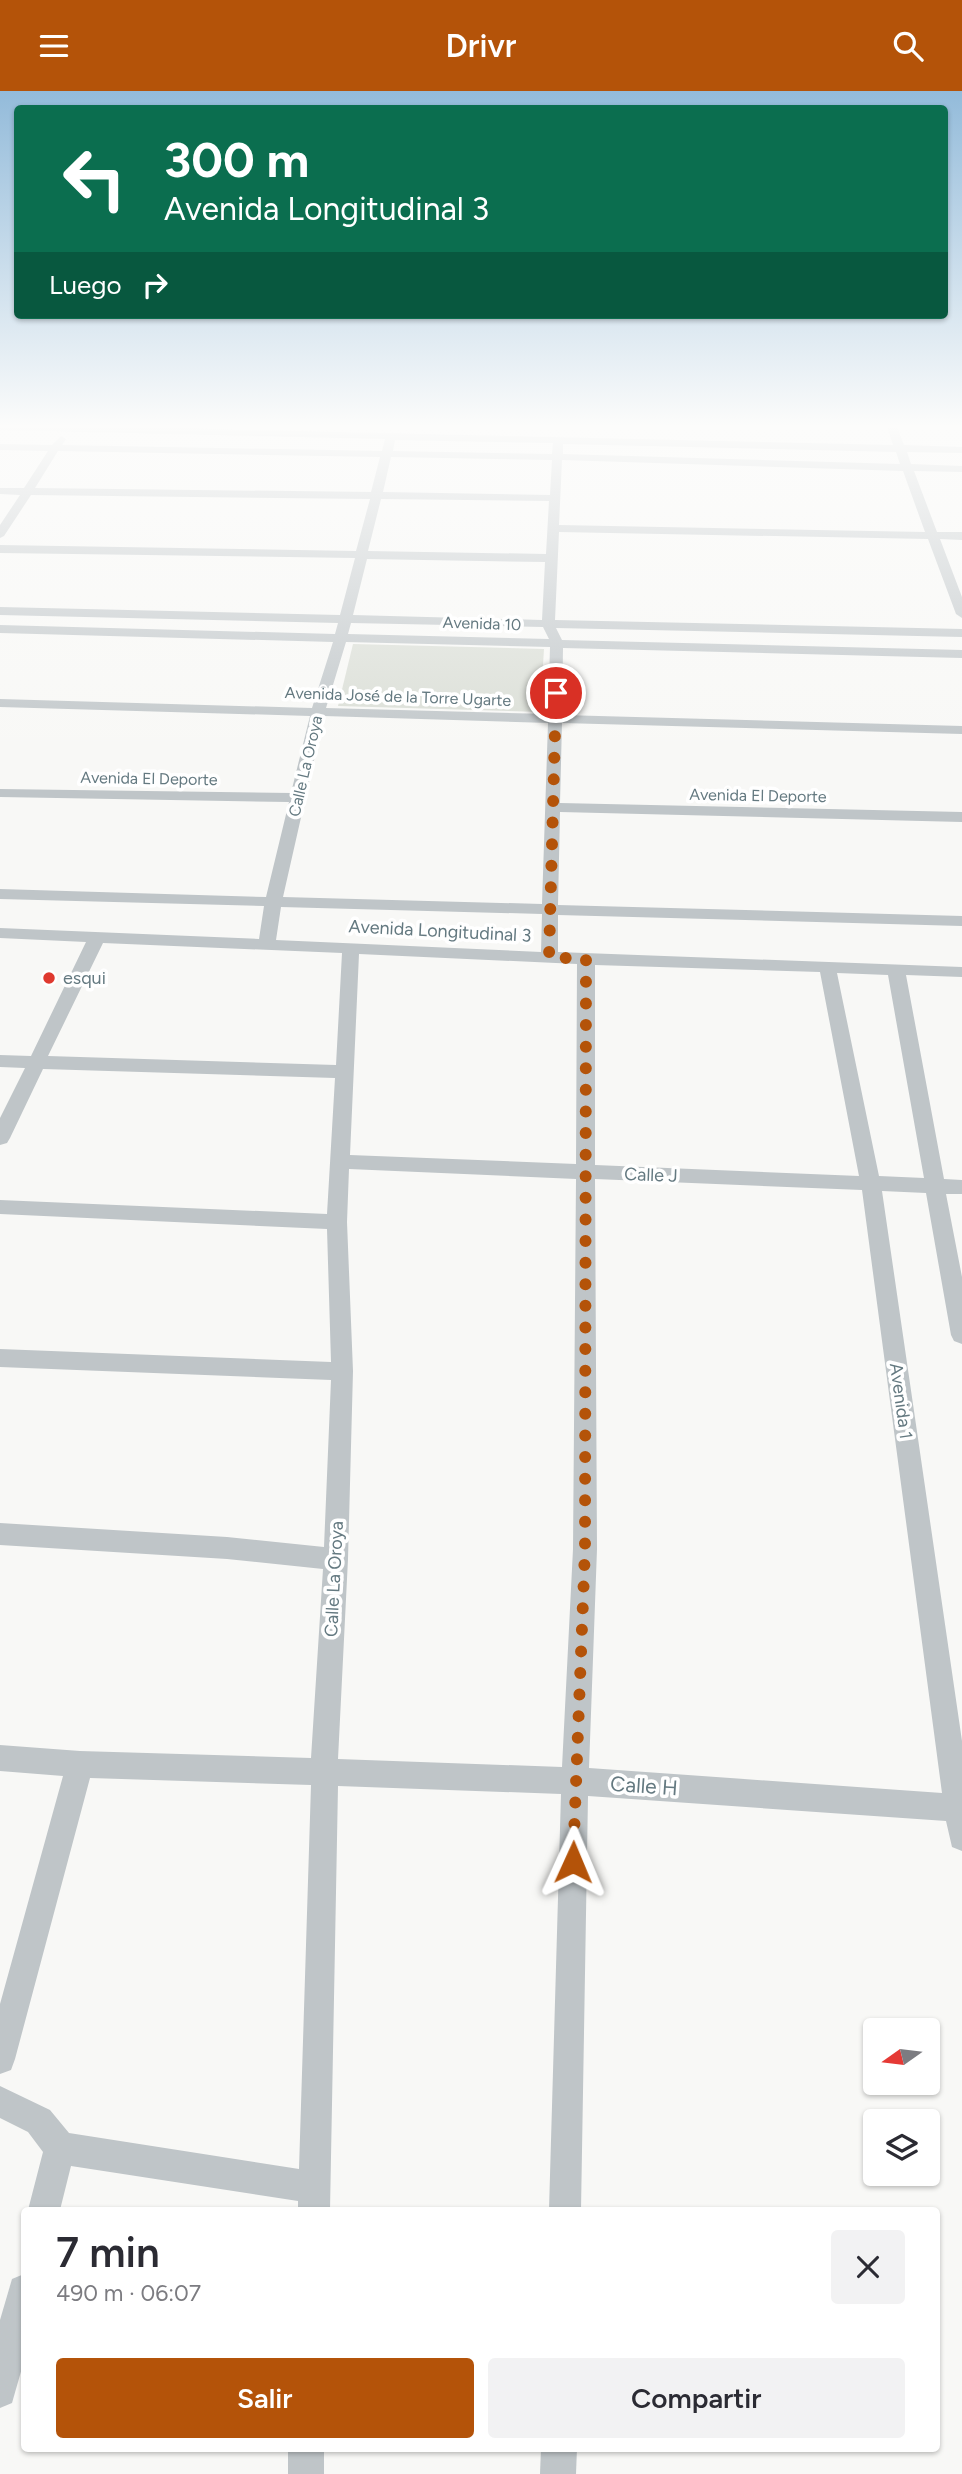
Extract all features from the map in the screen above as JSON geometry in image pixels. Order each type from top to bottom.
[{"type":"street","name":"Calle La Oroya","points":[[267,944],[318,710],[341,637],[365,538]]},
{"type":"street","points":[[549,957],[557,643],[548,625],[552,538]]},
{"type":"street","points":[[934,538],[962,614]]},
{"type":"street","points":[[0,549],[551,558]]},
{"type":"street","name":"Avenida 10","points":[[0,611],[962,633]]},
{"type":"street","name":"Avenida 10","points":[[0,629],[962,654]]},
{"type":"street","name":"Avenida José de la Torre Ugarte","points":[[0,703],[962,730]]},
{"type":"street","name":"Avenida El Deporte","points":[[0,793],[298,798]]},
{"type":"street","name":"Avenida El Deporte","points":[[553,807],[962,817]]},
{"type":"street","points":[[0,894],[962,921]]},
{"type":"street","name":"Avenida Longitudinal 3","points":[[0,933],[586,959],[962,972]]},
{"type":"street","points":[[0,1138],[97,937]]},
{"type":"street","name":"Calle La Oroya","points":[[314,2199],[326,1774],[324,1741],[337,1559],[342,1371],[337,1222],[351,948]]},
{"type":"street","points":[[565,2207],[575,1781],[585,1549],[586,959]]},
{"type":"street","name":"Avenida 1","points":[[827,967],[871,1184],[962,1837]]},
{"type":"street","points":[[896,970],[962,1335]]},
{"type":"street","points":[[0,1061],[344,1072]]},
{"type":"street","name":"Calle J","points":[[340,1162],[962,1187]]},
{"type":"street","points":[[0,1206],[337,1222]]},
{"type":"street","points":[[0,1358],[342,1371]]},
{"type":"street","points":[[0,1534],[227,1548],[337,1559]]},
{"type":"street","name":"Calle H","points":[[0,1758],[326,1774],[575,1781],[960,1808]]},
{"type":"street","points":[[0,2059],[80,1764]]},
{"type":"street","points":[[0,2102],[39,2121],[60,2148],[314,2199]]},
{"type":"street","points":[[45,2207],[60,2148]]},
{"type":"street","points":[[0,2391],[21,2304]]},
{"type":"street","points":[[306,2452],[306,2474]]},
{"type":"street","points":[[558,2474],[559,2452]]},
{"type":"shaded area","points":[[353,644],[544,649],[540,712],[338,706]]},
{"type":"place","name":"esqui","points":[[49,978]]},
{"type":"route","points":[[556,693],[549,957],[586,959],[585,1549],[573,1862]]}]
